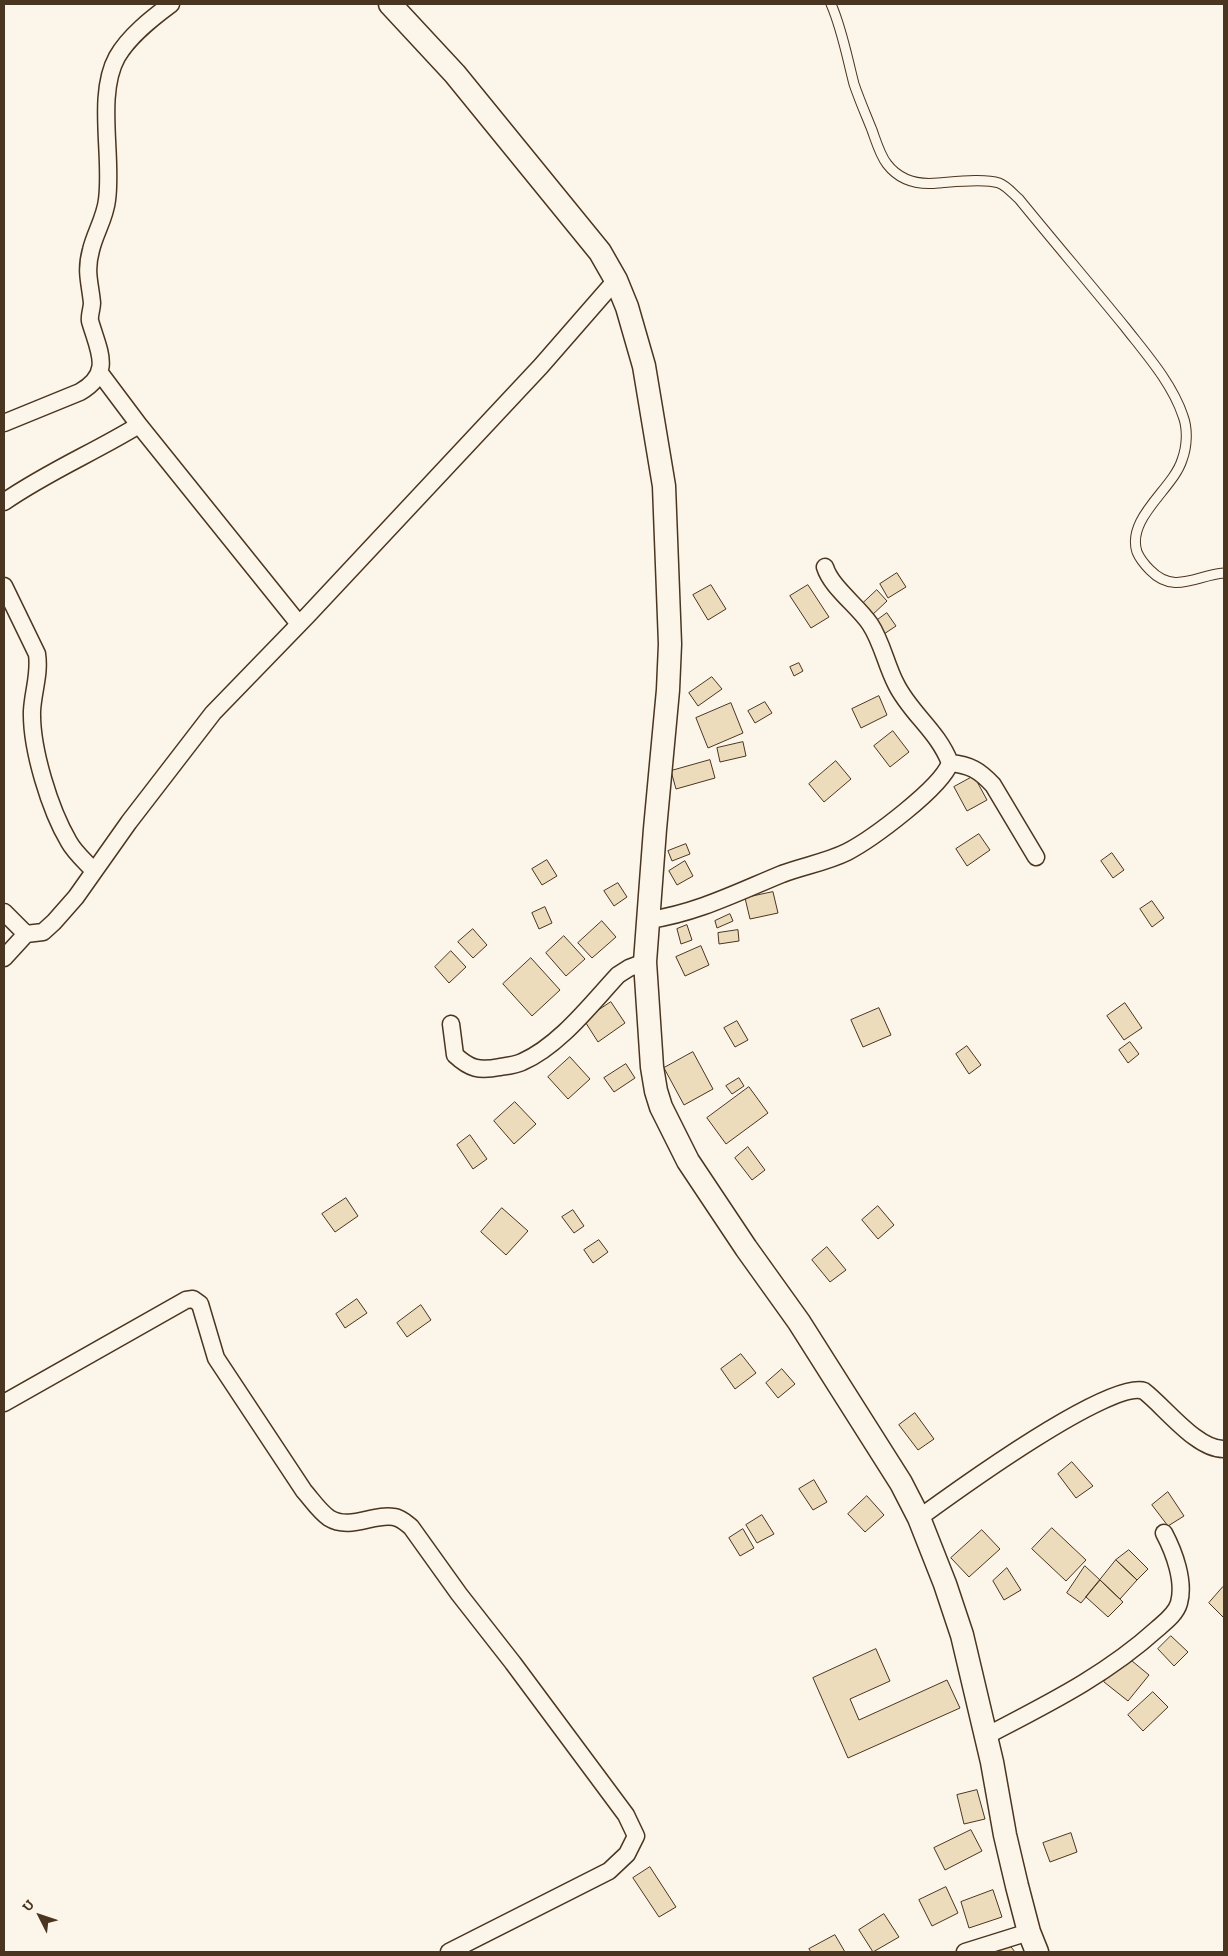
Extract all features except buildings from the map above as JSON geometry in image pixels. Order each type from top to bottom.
[{"type":"main road","points":[[390,4],[455,74],[600,252],[616,280],[627,308],[644,366],[664,486],[670,644],[668,690],[645,962],[652,1067],[661,1106],[688,1161],[746,1248],[799,1322],[902,1483],[919,1518],[945,1584],[962,1636],[986,1736],[1005,1835],[1033,1942]]},
{"type":"street","points":[[4,423],[80,392],[90,386],[100,373],[102,363],[89,315],[92,306],[87,270],[90,251],[104,217],[107,200],[109,158],[106,116],[108,84],[118,56],[129,41],[172,4]]},
{"type":"street","points":[[4,958],[26,934],[43,932],[54,922],[76,897],[128,822],[213,713],[541,366],[616,280]]},
{"type":"street","points":[[100,373],[299,624]]},
{"type":"street","points":[[4,502],[21,490],[79,457],[108,444],[139,424]]},
{"type":"street","points":[[825,567],[830,577],[870,624],[876,634],[895,684],[936,736],[950,763]]},
{"type":"street","points":[[4,586],[37,654],[39,665],[32,711],[34,732],[52,809],[70,844],[94,871]]},
{"type":"street","points":[[649,920],[673,916],[718,901],[782,874],[846,852],[885,828],[924,794],[948,768],[950,763]]},
{"type":"street","points":[[950,763],[967,765],[985,776],[993,785],[1036,857]]},
{"type":"street","points":[[4,912],[26,934]]},
{"type":"street","points":[[451,1024],[455,1055],[466,1065],[475,1069],[521,1063],[556,1040],[618,975],[629,968],[645,962]]},
{"type":"street","points":[[4,1403],[131,1330],[186,1300],[193,1299],[200,1304],[216,1358],[304,1491],[320,1511],[340,1522],[366,1522],[394,1517],[411,1527],[459,1594],[626,1815],[636,1836],[627,1854],[609,1871],[449,1952]]},
{"type":"street","points":[[919,1518],[1050,1430],[1098,1403],[1134,1389],[1144,1391],[1202,1442],[1216,1449],[1224,1449]]},
{"type":"street","points":[[986,1736],[1080,1686],[1134,1648],[1171,1616],[1179,1604],[1180,1586],[1172,1551],[1164,1533]]},
{"type":"street","points":[[965,1952],[1033,1942]]},
{"type":"lane","points":[[831,4],[855,87],[879,150],[887,164],[904,178],[918,184],[988,182],[998,183],[1006,188],[1019,199],[1144,351],[1167,385],[1183,416],[1186,440],[1185,451],[1177,472],[1144,516],[1139,528],[1136,542],[1137,552],[1143,563],[1157,577],[1168,583],[1194,581],[1211,574],[1224,573]]}]
